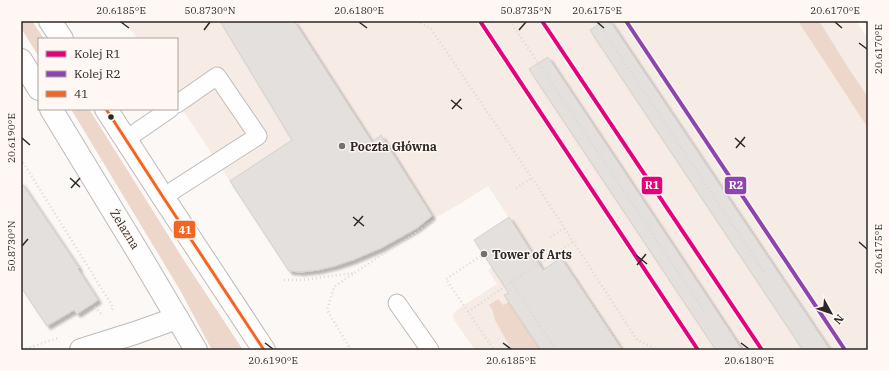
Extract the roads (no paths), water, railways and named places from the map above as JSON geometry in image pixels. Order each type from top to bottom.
[{"type":"main road","points":[[50,21],[61,38]]},
{"type":"main road","points":[[21,60],[38,87]]},
{"type":"main road","name":"Żelazna","points":[[52,110],[141,256],[196,350]]},
{"type":"main road","points":[[107,110],[264,350]]},
{"type":"main road","points":[[81,350],[177,318]]},
{"type":"lane","points":[[163,197],[258,136],[217,76],[178,103]]},
{"type":"lane","points":[[125,140],[169,110]]},
{"type":"lane","points":[[397,303],[430,350]]},
{"type":"rail line","name":"R1","points":[[480,21],[698,350]]},
{"type":"rail line","name":"R1","points":[[542,21],[762,350]]},
{"type":"rail line","name":"R2","points":[[626,21],[845,350]]},
{"type":"place","name":"Poczta Główna","points":[[342,146]]},
{"type":"place","name":"Tower of Arts","points":[[484,254]]}]
